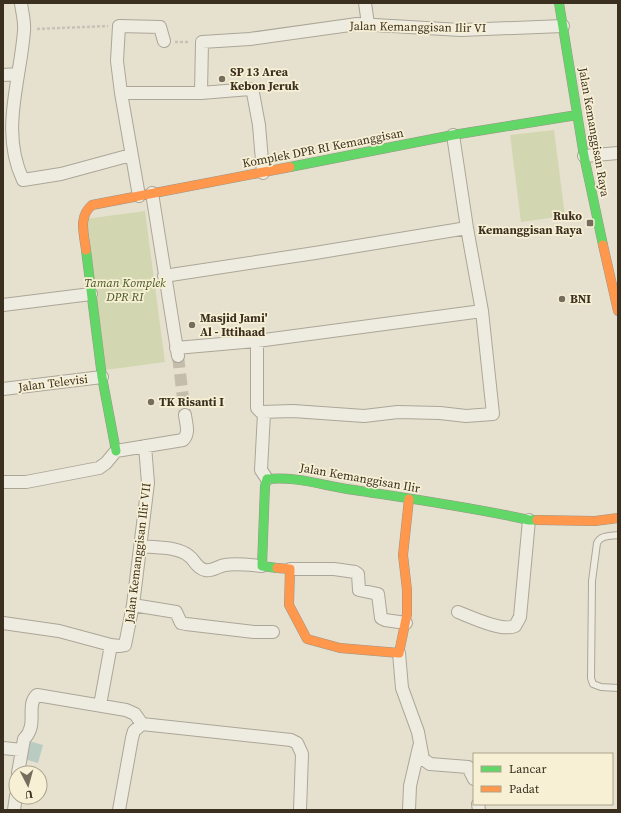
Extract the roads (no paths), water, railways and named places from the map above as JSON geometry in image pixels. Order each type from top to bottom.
[{"type":"street","points":[[21,3],[24,29],[18,74],[8,125],[11,156],[23,180],[61,174],[131,155]]},
{"type":"street","points":[[365,3],[368,24]]},
{"type":"street","name":"Jalan Kemanggisan Raya","points":[[559,3],[584,156],[618,311]]},
{"type":"street","name":"Jalan Kemanggisan Ilir VI","points":[[201,93],[202,42],[250,39],[344,25],[368,24],[461,30],[563,26]]},
{"type":"street","points":[[139,196],[120,93],[117,61],[119,26],[160,27],[164,40]]},
{"type":"street","points":[[3,75],[18,74]]},
{"type":"street","points":[[120,93],[201,93],[250,89],[254,93],[259,124],[263,173]]},
{"type":"street","name":"Komplek DPR RI Kemanggisan","points":[[91,294],[83,219],[85,211],[92,205],[453,135],[577,115]]},
{"type":"street","points":[[257,341],[257,408],[258,411],[264,413],[293,412],[364,416],[410,411],[466,416],[493,414],[482,311],[467,228],[453,135]]},
{"type":"street","points":[[584,156],[618,153]]},
{"type":"street","points":[[152,193],[177,352],[482,311]]},
{"type":"street","points":[[164,276],[300,256],[467,228]]},
{"type":"street","points":[[3,305],[91,294],[102,376],[116,451]]},
{"type":"street","name":"Jalan Televisi","points":[[3,389],[102,376]]},
{"type":"street","points":[[262,566],[265,486],[267,479],[261,470],[264,413]]},
{"type":"street","points":[[3,482],[26,482],[99,468],[106,463],[116,451],[183,440],[187,437],[188,432],[185,416]]},
{"type":"street","name":"Jalan Kemanggisan Ilir VII","points":[[111,645],[125,645],[133,605],[148,483],[145,446]]},
{"type":"street","name":"Jalan Kemanggisan Ilir","points":[[267,479],[291,478],[409,499],[475,508],[529,520],[595,521],[618,518]]},
{"type":"street","points":[[409,499],[404,536],[403,565],[407,591],[406,623],[405,634],[399,653],[402,688],[418,732],[423,759],[426,762],[468,767],[473,777]]},
{"type":"street","points":[[458,612],[489,624],[506,627],[515,626],[520,618],[529,520]]},
{"type":"street","points":[[141,546],[176,550],[190,556],[198,567],[204,570],[212,571],[225,565],[262,566],[290,569],[334,569],[355,572],[358,574],[359,590],[378,594],[383,619],[406,623]]},
{"type":"street","points":[[290,569],[289,605],[297,623],[307,639],[312,642],[340,648],[399,653]]},
{"type":"street","points":[[133,605],[176,612],[181,623],[186,624],[254,632],[273,632]]},
{"type":"street","points":[[3,623],[59,632],[111,645],[100,705]]},
{"type":"street","points":[[19,765],[24,739],[30,732],[33,702],[37,695],[126,710],[135,714],[142,724]]},
{"type":"street","points":[[119,810],[134,730],[142,724],[291,740],[297,743],[300,746],[302,754],[300,810]]},
{"type":"street","points":[[409,810],[410,786],[420,746]]},
{"type":"street","points":[[3,748],[22,750]]},
{"type":"lane","points":[[618,535],[599,538],[597,543],[592,581],[591,678],[593,684],[600,687],[618,688]]},
{"type":"tunnel","points":[[178,356],[185,415]]},
{"type":"place","name":"SP 13 Area Kebon Jeruk","points":[[222,79]]},
{"type":"place","name":"Ruko Kemanggisan Raya","points":[[590,223]]},
{"type":"place","name":"BNI","points":[[562,299]]},
{"type":"place","name":"Masjid Jami' Al - Ittihaad","points":[[192,325]]},
{"type":"place","name":"TK Risanti I","points":[[151,402]]},
{"type":"park label","name":"Taman Komplek DPR RI","points":[[125,290]]}]
